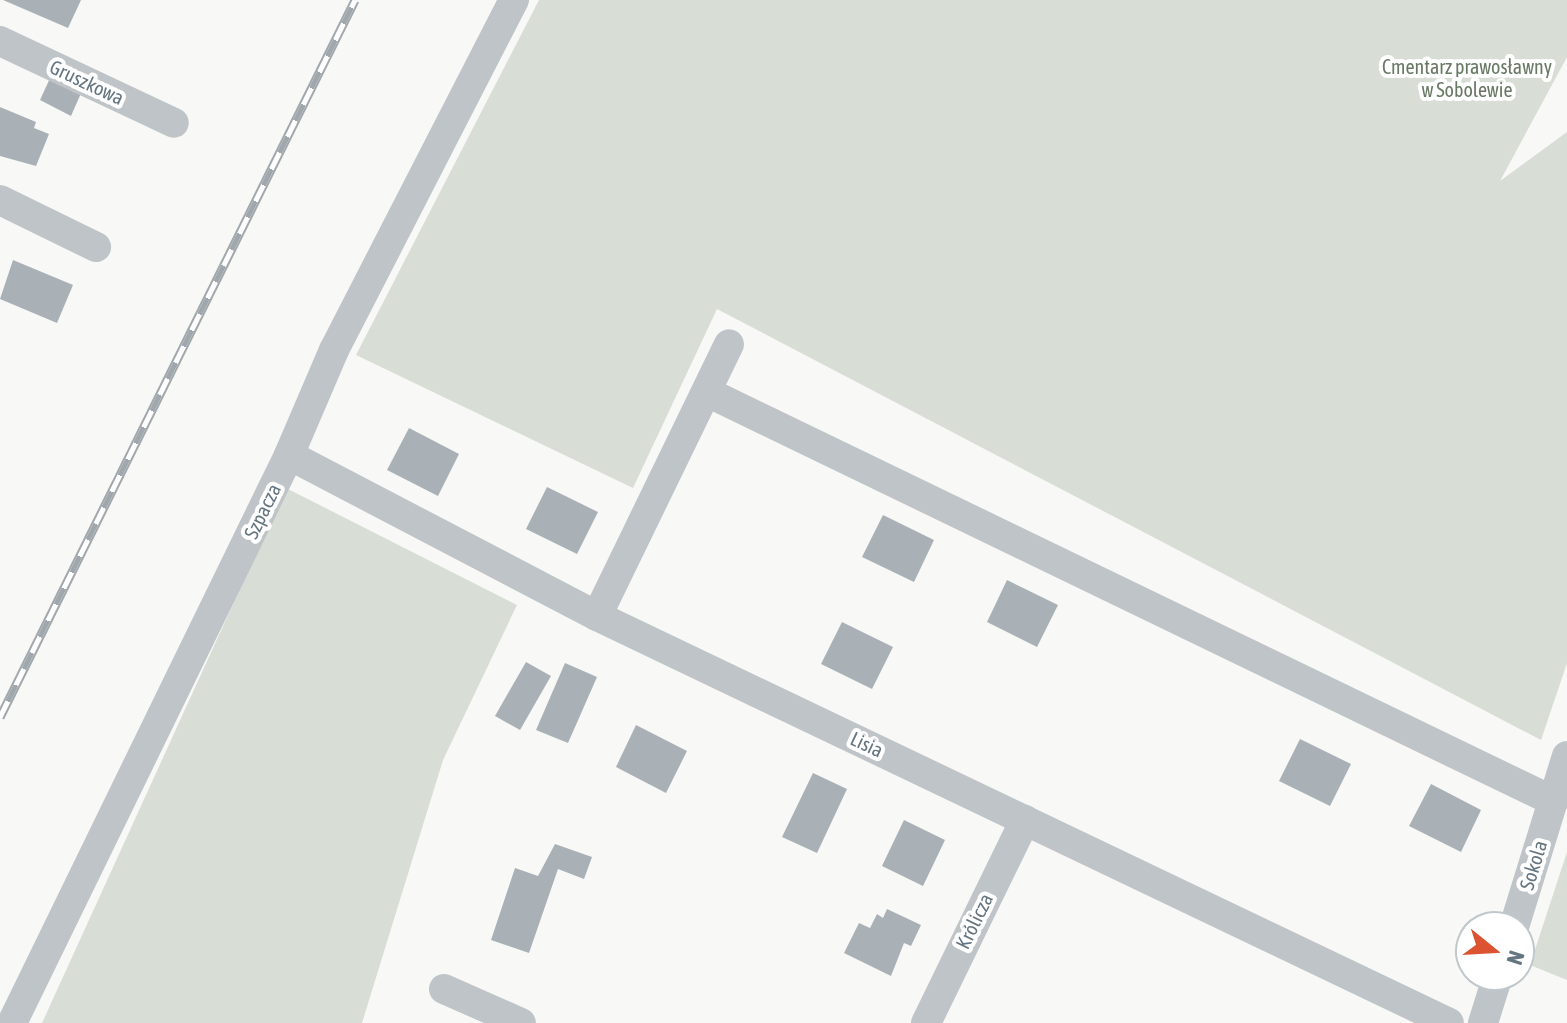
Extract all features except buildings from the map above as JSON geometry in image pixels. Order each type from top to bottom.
[{"type":"street","name":"Szpacza","points":[[12,1023],[289,455],[375,267],[514,0]]},
{"type":"street","name":"Gruszkowa","points":[[0,41],[174,123]]},
{"type":"street","points":[[0,200],[96,247]]},
{"type":"street","points":[[597,616],[729,344]]},
{"type":"street","points":[[707,392],[1553,801]]},
{"type":"street","name":"Lisia","points":[[289,455],[597,616],[1449,1023]]},
{"type":"street","name":"Sokola","points":[[1519,911],[1567,756]]},
{"type":"street","name":"Królicza","points":[[926,1023],[1025,820]]},
{"type":"street","points":[[444,989],[521,1023]]},
{"type":"street","points":[[1483,1023],[1493,991]]},
{"type":"green space","name":"Cmentarz prawosławny w Sobolewie","points":[[539,0],[1567,0],[1567,57],[1500,181],[1567,132],[1567,663],[1541,740],[717,309],[633,488],[356,355]]},
{"type":"green space","points":[[286,488],[517,605],[443,760],[362,1023],[42,1023]]},
{"type":"green space","points":[[1567,852],[1567,980],[1535,967],[1535,950]]},
{"type":"railway","points":[[0,717],[355,0]]}]
